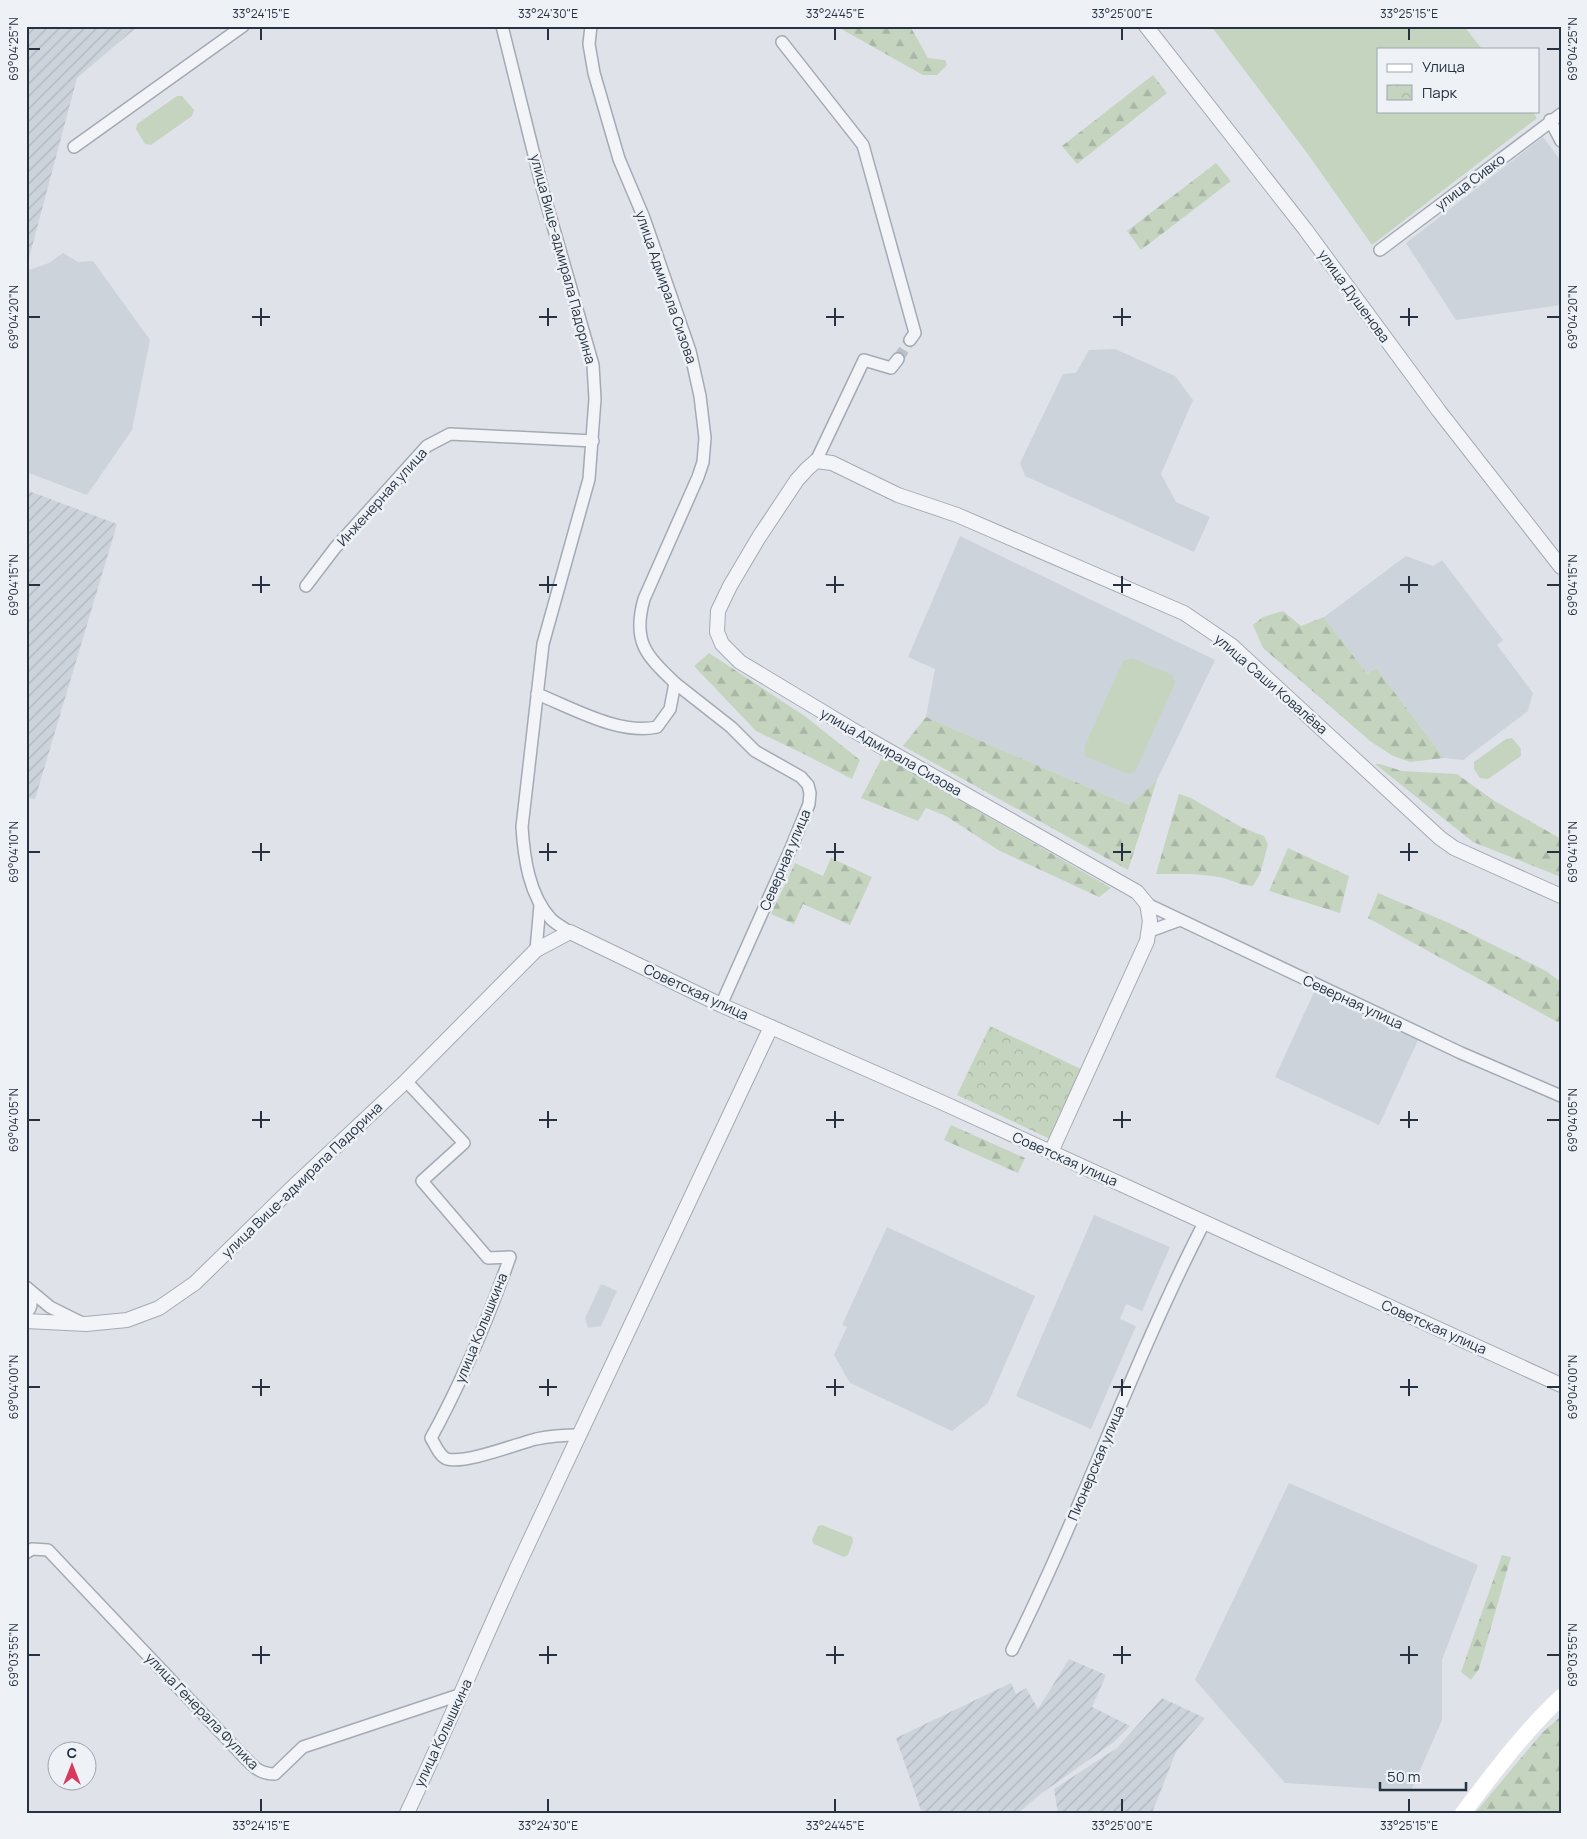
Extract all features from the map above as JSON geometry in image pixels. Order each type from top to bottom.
[{"type":"main road","points":[[1464,1813],[1507,1755],[1538,1719],[1561,1697]]},
{"type":"street","points":[[74,147],[243,26]]},
{"type":"street","name":"улица Вице-адмирала Падорина","points":[[502,26],[543,192],[593,365],[596,399],[587,488],[543,644],[522,827],[529,871],[540,905],[552,921],[570,932]]},
{"type":"street","name":"улица Адмирала Сизова","points":[[590,26],[589,44],[594,73],[619,159],[644,218],[690,351],[700,396],[705,438],[703,462],[644,599],[640,615],[639,633],[644,649],[675,684]]},
{"type":"street","name":"улица Душенова","points":[[1146,26],[1299,221],[1439,412],[1561,567]]},
{"type":"street","points":[[782,42],[863,145],[915,333],[910,340]]},
{"type":"street","name":"улица Сивко","points":[[1380,250],[1550,120],[1561,114]]},
{"type":"street","points":[[1550,120],[1561,141]]},
{"type":"street","name":"улица Адмирала Сизова","points":[[898,358],[891,368],[864,360],[816,461],[797,480],[759,537],[730,586],[718,612],[717,632],[722,644],[740,662],[868,739],[1137,892],[1147,904]]},
{"type":"street","name":"Инженерная улица","points":[[306,586],[335,548],[427,446],[450,434],[593,441]]},
{"type":"street","name":"улица Саши Ковалёва","points":[[816,461],[832,462],[898,495],[957,515],[1184,613],[1231,645],[1440,838],[1454,848],[1561,896]]},
{"type":"street","points":[[537,694],[603,721],[627,728],[648,729],[657,727],[670,708],[675,684]]},
{"type":"street","name":"Северная улица","points":[[675,684],[731,727],[755,751],[801,777],[808,785],[810,794],[809,804],[791,848],[721,1005]]},
{"type":"street","points":[[1051,1152],[1148,941],[1150,931],[1147,904]]},
{"type":"street","name":"Северная улица","points":[[1147,904],[1461,1053],[1561,1096]]},
{"type":"street","name":"улица Вице-адмирала Падорина","points":[[536,950],[540,905]]},
{"type":"street","points":[[1150,931],[1180,920]]},
{"type":"street","name":"улица Вице-адмирала Падорина","points":[[26,1321],[86,1324],[127,1320],[159,1308],[195,1283],[289,1190],[406,1081],[536,950],[570,932]]},
{"type":"street","name":"Советская улица","points":[[570,932],[721,1005],[1051,1152],[1561,1385]]},
{"type":"street","name":"улица Колышкина","points":[[407,1813],[462,1694],[521,1558],[771,1027]]},
{"type":"street","name":"улица Колышкина","points":[[406,1081],[464,1143],[422,1181],[488,1258],[510,1257],[486,1324],[449,1405],[431,1438],[442,1457],[458,1459],[511,1448],[535,1439],[579,1435]]},
{"type":"street","name":"Пионерская улица","points":[[1012,1650],[1078,1505],[1155,1325],[1204,1222]]},
{"type":"street","points":[[27,1287],[50,1307],[71,1319],[86,1324]]},
{"type":"street","points":[[26,1313],[30,1310],[32,1301],[27,1287]]},
{"type":"street","name":"улица Генерала Фулика","points":[[26,1553],[32,1549],[48,1550],[236,1749],[257,1770],[264,1774],[275,1774],[303,1748],[462,1694]]},
{"type":"shaded area","points":[[26,26],[138,26],[77,78],[29,258],[26,259]]},
{"type":"shaded area","points":[[1543,137],[1561,161],[1561,305],[1456,320],[1406,243]]},
{"type":"shaded area","points":[[63,253],[78,262],[93,261],[150,340],[132,430],[87,495],[26,472],[26,271],[49,263]]},
{"type":"shaded area","points":[[1115,349],[1175,376],[1193,400],[1161,474],[1176,502],[1210,517],[1194,552],[1025,476],[1020,463],[1063,374],[1076,373],[1089,350]]},
{"type":"shaded area","points":[[26,490],[117,524],[35,799],[26,798]]},
{"type":"shaded area","points":[[960,536],[1215,660],[1157,780],[1129,805],[926,717],[935,669],[908,657]]},
{"type":"shaded area","points":[[1406,556],[1433,566],[1442,560],[1503,640],[1497,645],[1533,693],[1528,711],[1463,760],[1444,758],[1376,668],[1367,674],[1324,617]]},
{"type":"shaded area","points":[[1315,990],[1419,1038],[1379,1125],[1275,1077]]},
{"type":"shaded area","points":[[1094,1215],[1170,1247],[1142,1311],[1126,1304],[1120,1319],[1136,1326],[1091,1429],[1016,1396]]},
{"type":"shaded area","points":[[887,1227],[1035,1296],[988,1403],[952,1431],[850,1383],[834,1355],[847,1327],[842,1325]]},
{"type":"shaded area","points":[[601,1284],[617,1291],[601,1326],[588,1328],[585,1318]]},
{"type":"shaded area","points":[[1289,1483],[1478,1565],[1442,1660],[1442,1720],[1411,1791],[1285,1783],[1195,1680]]},
{"type":"shaded area","points":[[1069,1659],[1106,1675],[1092,1707],[1130,1726],[1114,1742],[1042,1793],[1018,1813],[922,1813],[896,1738],[1011,1683],[1016,1694],[1026,1688],[1038,1709]]},
{"type":"shaded area","points":[[1162,1698],[1205,1718],[1176,1752],[1152,1813],[1058,1813],[1054,1789],[1117,1748]]},
{"type":"green space","points":[[836,26],[910,26],[928,58],[945,60],[947,65],[937,75],[923,75]]},
{"type":"green space","points":[[1211,26],[1464,26],[1481,48],[1377,48],[1377,112],[1533,112],[1537,118],[1372,245],[1307,153]]},
{"type":"green space","points":[[1153,75],[1167,93],[1077,164],[1062,146]]},
{"type":"green space","points":[[177,96],[182,96],[194,110],[192,116],[151,145],[145,144],[136,129],[137,124]]},
{"type":"green space","points":[[1216,163],[1231,181],[1141,250],[1127,231]]},
{"type":"green space","points":[[1283,611],[1301,626],[1324,617],[1367,674],[1376,668],[1444,758],[1410,762],[1393,756],[1370,741],[1263,648],[1253,625],[1263,617]]},
{"type":"green space","points":[[709,653],[806,717],[860,760],[852,779],[756,731],[694,666]]},
{"type":"green space","points":[[1132,658],[1172,675],[1175,683],[1135,772],[1128,774],[1085,756],[1084,748],[1123,661]]},
{"type":"green space","points":[[926,717],[1129,805],[1157,780],[1128,870],[903,746]]},
{"type":"green space","points":[[1512,738],[1521,749],[1521,756],[1488,779],[1480,778],[1474,769],[1474,762],[1506,739]]},
{"type":"green space","points":[[883,756],[1111,888],[1099,897],[1000,851],[946,816],[926,808],[918,821],[861,798]]},
{"type":"green space","points":[[1375,764],[1402,771],[1457,774],[1493,800],[1561,839],[1561,877],[1473,842]]},
{"type":"green space","points":[[1179,794],[1191,798],[1241,827],[1264,836],[1268,844],[1260,874],[1253,886],[1211,876],[1156,874]]},
{"type":"green space","points":[[1288,848],[1349,876],[1340,913],[1269,891]]},
{"type":"green space","points":[[831,858],[872,877],[850,925],[803,904],[794,924],[771,914],[795,863],[823,876]]},
{"type":"green space","points":[[1378,893],[1449,923],[1546,971],[1561,982],[1561,1024],[1368,918]]},
{"type":"green space","points":[[990,1026],[1083,1070],[1050,1139],[957,1095]]},
{"type":"green space","points":[[951,1125],[1025,1158],[1018,1173],[944,1140]]},
{"type":"green space","points":[[822,1525],[852,1537],[853,1541],[848,1555],[844,1557],[814,1544],[812,1540],[818,1526]]},
{"type":"green space","points":[[1502,1555],[1511,1557],[1479,1669],[1471,1680],[1461,1672]]},
{"type":"green space","points":[[1561,1716],[1561,1813],[1475,1813],[1542,1733]]},
{"type":"tunnel","points":[[898,359],[910,340]]}]
